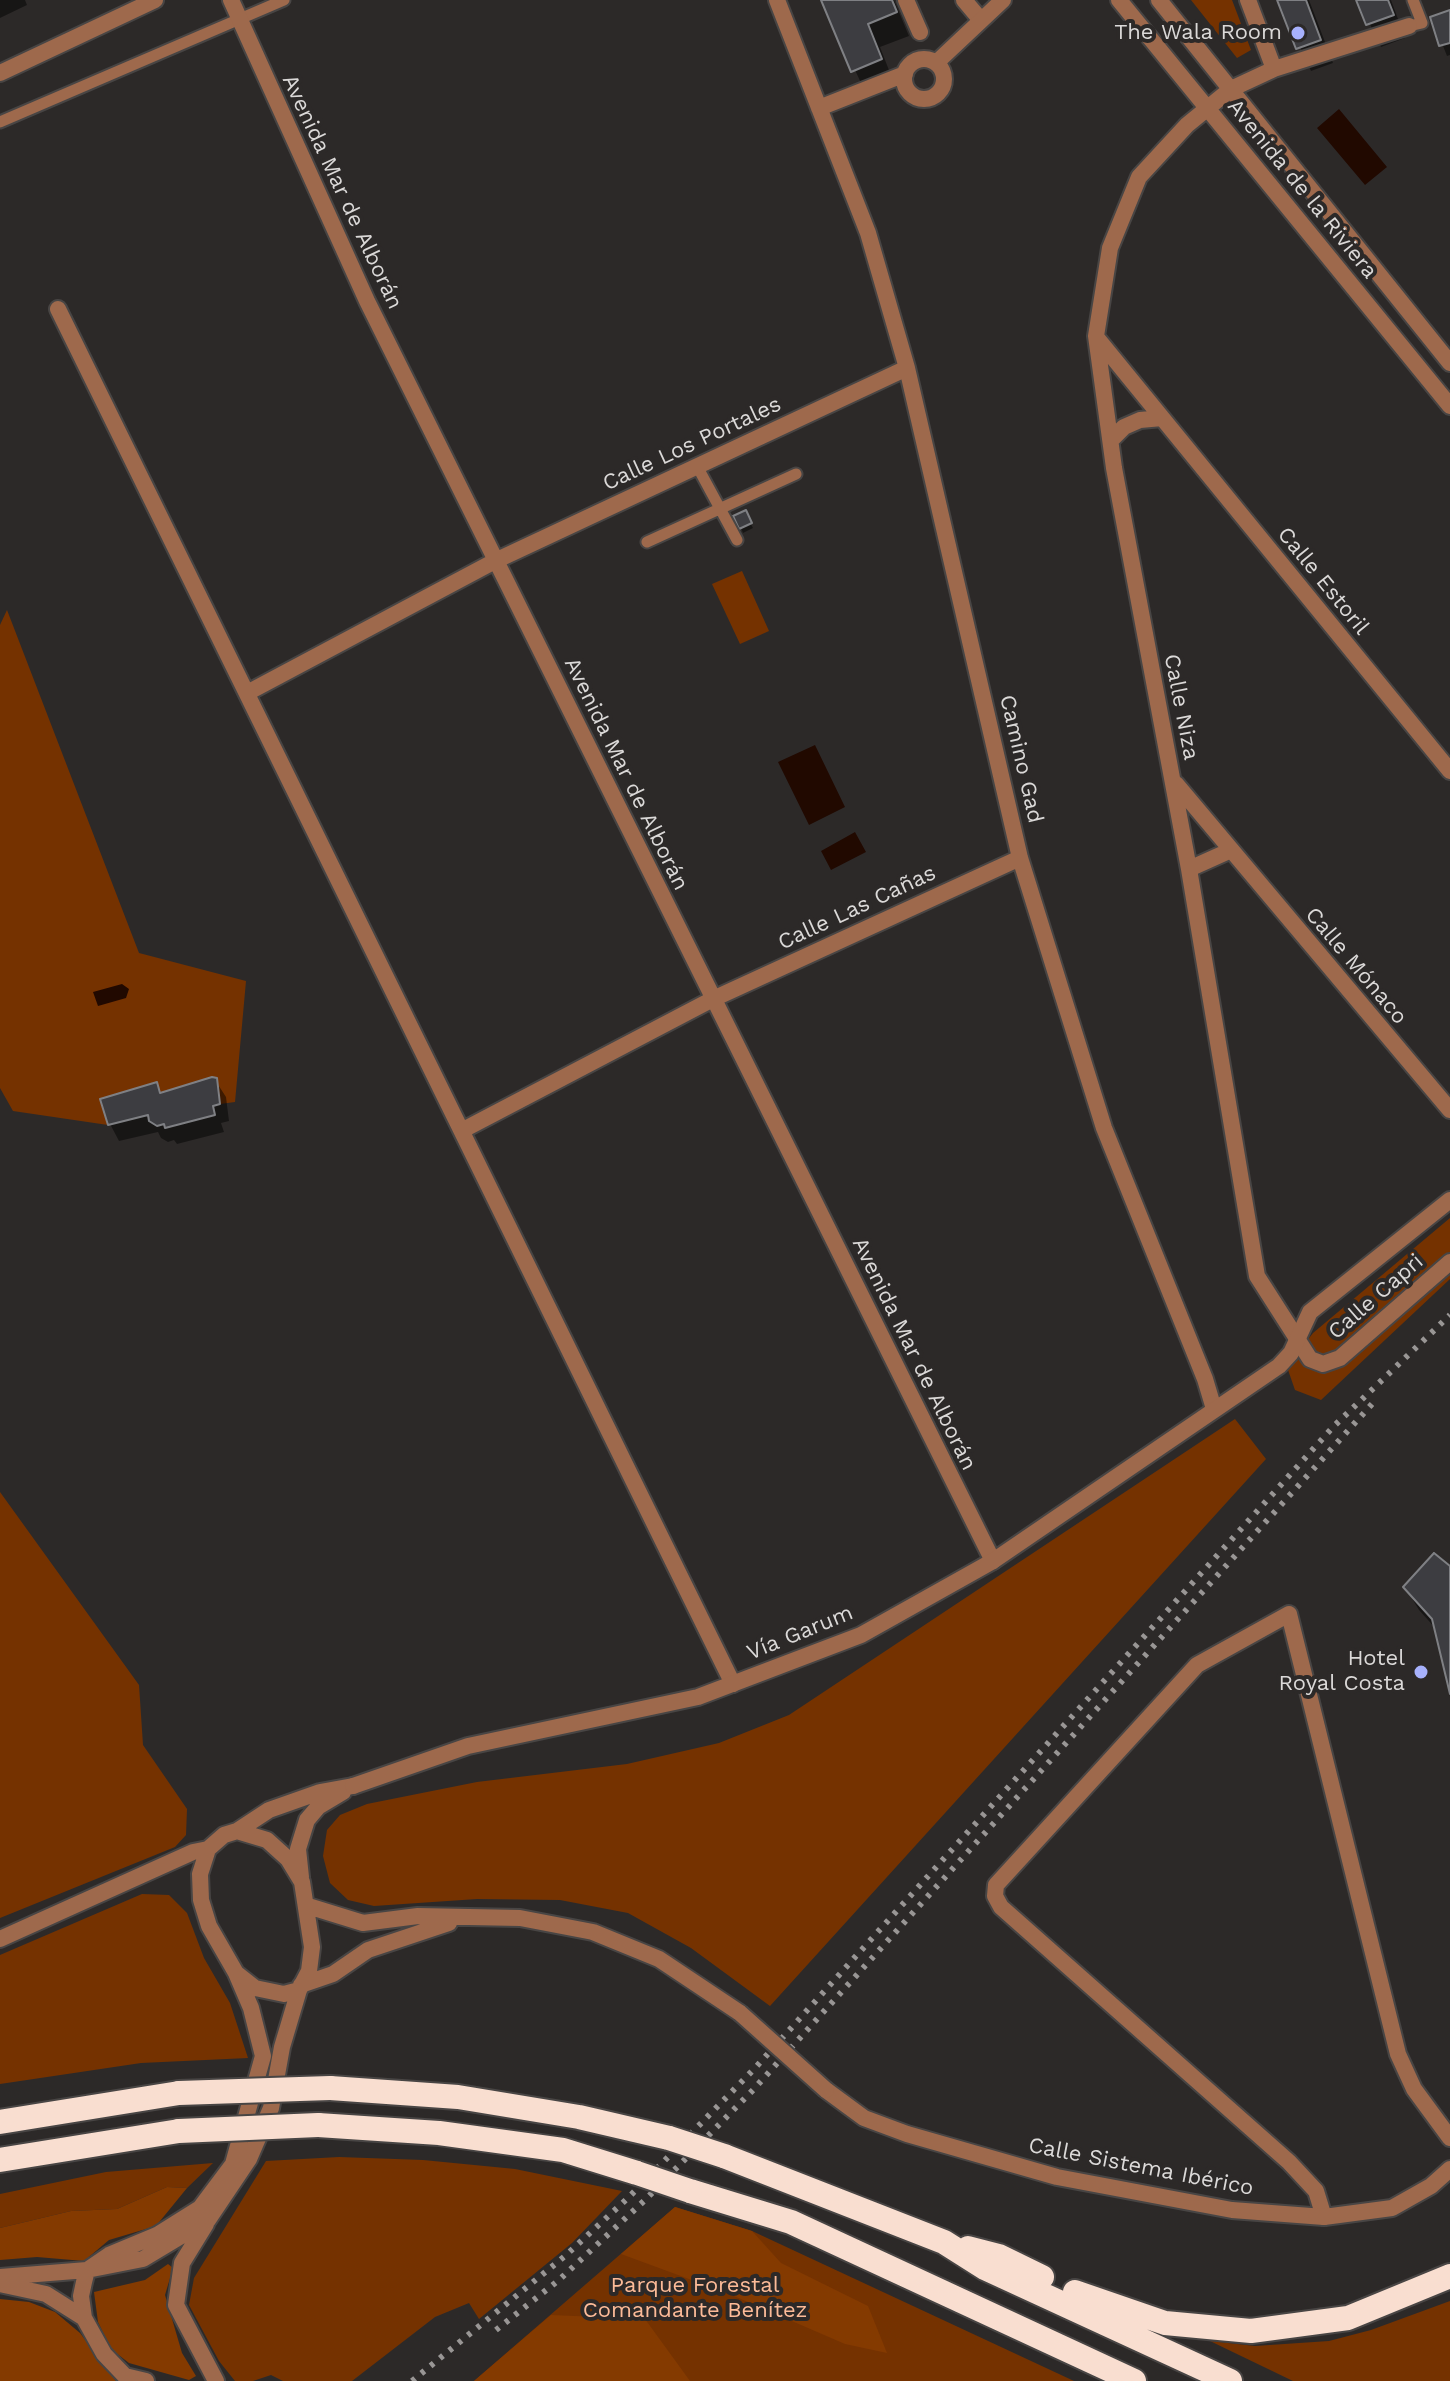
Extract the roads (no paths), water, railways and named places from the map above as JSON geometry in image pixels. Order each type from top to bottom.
[{"type":"highway","points":[[0,2122],[179,2093],[263,2087],[330,2088],[458,2097],[579,2117],[669,2138],[724,2156],[944,2242],[999,2256],[1095,2302],[1151,2319],[1251,2331],[1348,2318],[1450,2276]]},
{"type":"highway","points":[[5,2160],[179,2131],[318,2125],[439,2133],[563,2150],[791,2222],[1134,2381]]},
{"type":"highway","points":[[944,2242],[985,2268],[1230,2381]]},
{"type":"street","points":[[0,73],[155,0]]},
{"type":"street","name":"Avenida Mar de Alborán","points":[[231,0],[367,301],[993,1561]]},
{"type":"street","name":"Camino Gad","points":[[777,0],[868,233],[907,368],[1020,858],[1104,1128],[1205,1379],[1214,1409]]},
{"type":"street","points":[[906,0],[920,32]]},
{"type":"street","points":[[964,0],[980,19]]},
{"type":"street","points":[[936,63],[1003,0]]},
{"type":"street","name":"Avenida de la Riviera","points":[[1119,0],[1450,405]]},
{"type":"street","name":"Avenida de la Riviera","points":[[1159,0],[1450,363]]},
{"type":"street","points":[[1248,0],[1274,69]]},
{"type":"street","name":"Calle Niza","points":[[1297,1334],[1257,1276],[1189,869],[1111,440],[1096,336],[1110,248],[1139,177],[1207,107],[1231,89],[1274,69],[1409,26]]},
{"type":"street","points":[[819,108],[905,74],[917,60],[936,63]]},
{"type":"street","points":[[905,74],[905,85],[911,94],[920,99],[931,98],[939,92],[944,80],[936,63]]},
{"type":"street","points":[[58,309],[733,1684]]},
{"type":"street","name":"Calle Estoril","points":[[1096,336],[1450,771]]},
{"type":"street","name":"Calle Los Portales","points":[[247,693],[495,561],[907,368]]},
{"type":"street","points":[[1111,440],[1124,427],[1140,420],[1162,418]]},
{"type":"street","name":"Calle Mónaco","points":[[1172,780],[1450,1110]]},
{"type":"street","points":[[1189,869],[1229,851]]},
{"type":"street","name":"Calle Las Cañas","points":[[463,1130],[713,999],[1020,858]]},
{"type":"street","name":"Calle Capri","points":[[1214,1409],[1279,1366],[1291,1353],[1297,1334],[1310,1312],[1450,1200]]},
{"type":"street","name":"Calle Capri","points":[[1297,1334],[1310,1359],[1323,1364],[1340,1358],[1450,1262]]},
{"type":"street","name":"Vía Garum","points":[[237,1831],[269,1810],[320,1792],[353,1786],[468,1746],[698,1697],[861,1635],[993,1561],[1214,1409]]},
{"type":"street","points":[[1324,2217],[1316,2191],[1289,2162],[1001,1907],[995,1896],[996,1885],[1197,1665],[1289,1614],[1398,2054],[1414,2089],[1450,2138]]},
{"type":"street","name":"Vía Garum","points":[[302,1882],[298,1849],[307,1820],[318,1807],[353,1786]]},
{"type":"street","points":[[0,1939],[193,1852],[208,1849],[224,1835],[237,1831],[267,1840],[288,1859],[302,1882],[312,1947],[309,1971],[300,1987],[282,2047],[271,2108],[249,2159],[182,2263],[176,2305],[216,2381]]},
{"type":"street","points":[[146,2381],[125,2376],[104,2354],[84,2318],[81,2296],[87,2270],[109,2255],[157,2235],[200,2208],[233,2164],[263,2056],[251,2008],[236,1973],[209,1926],[201,1900],[200,1874],[208,1849]]},
{"type":"street","points":[[308,1906],[363,1923],[418,1916],[466,1919]]},
{"type":"street","name":"Calle Sistema Ibérico","points":[[466,1919],[520,1918],[593,1932],[659,1959],[740,2013],[826,2090],[864,2118],[1057,2177],[1232,2210],[1324,2217],[1392,2208],[1431,2186],[1450,2169]]},
{"type":"street","points":[[236,1973],[255,1988],[284,1994],[333,1974],[368,1950],[466,1919]]},
{"type":"street","points":[[0,2277],[87,2270],[143,2259],[208,2220]]},
{"type":"street","points":[[0,2284],[46,2294],[84,2318]]},
{"type":"lane","points":[[0,122],[284,0]]},
{"type":"lane","points":[[1409,26],[1422,23],[1413,0]]},
{"type":"lane","points":[[697,466],[737,540]]},
{"type":"lane","points":[[647,542],[796,474]]},
{"type":"railway","points":[[412,2381],[565,2256],[629,2197],[756,2067],[1333,1427],[1450,1315]]},
{"type":"railway","points":[[496,2330],[559,2280],[645,2200],[753,2090],[1372,1404]]},
{"type":"place","name":"The Wala Room","points":[[1298,33]]},
{"type":"place","name":"Hotel Royal Costa","points":[[1421,1672]]},
{"type":"park label","name":"Parque Forestal Comandante Benítez","points":[[695,2298]]}]
